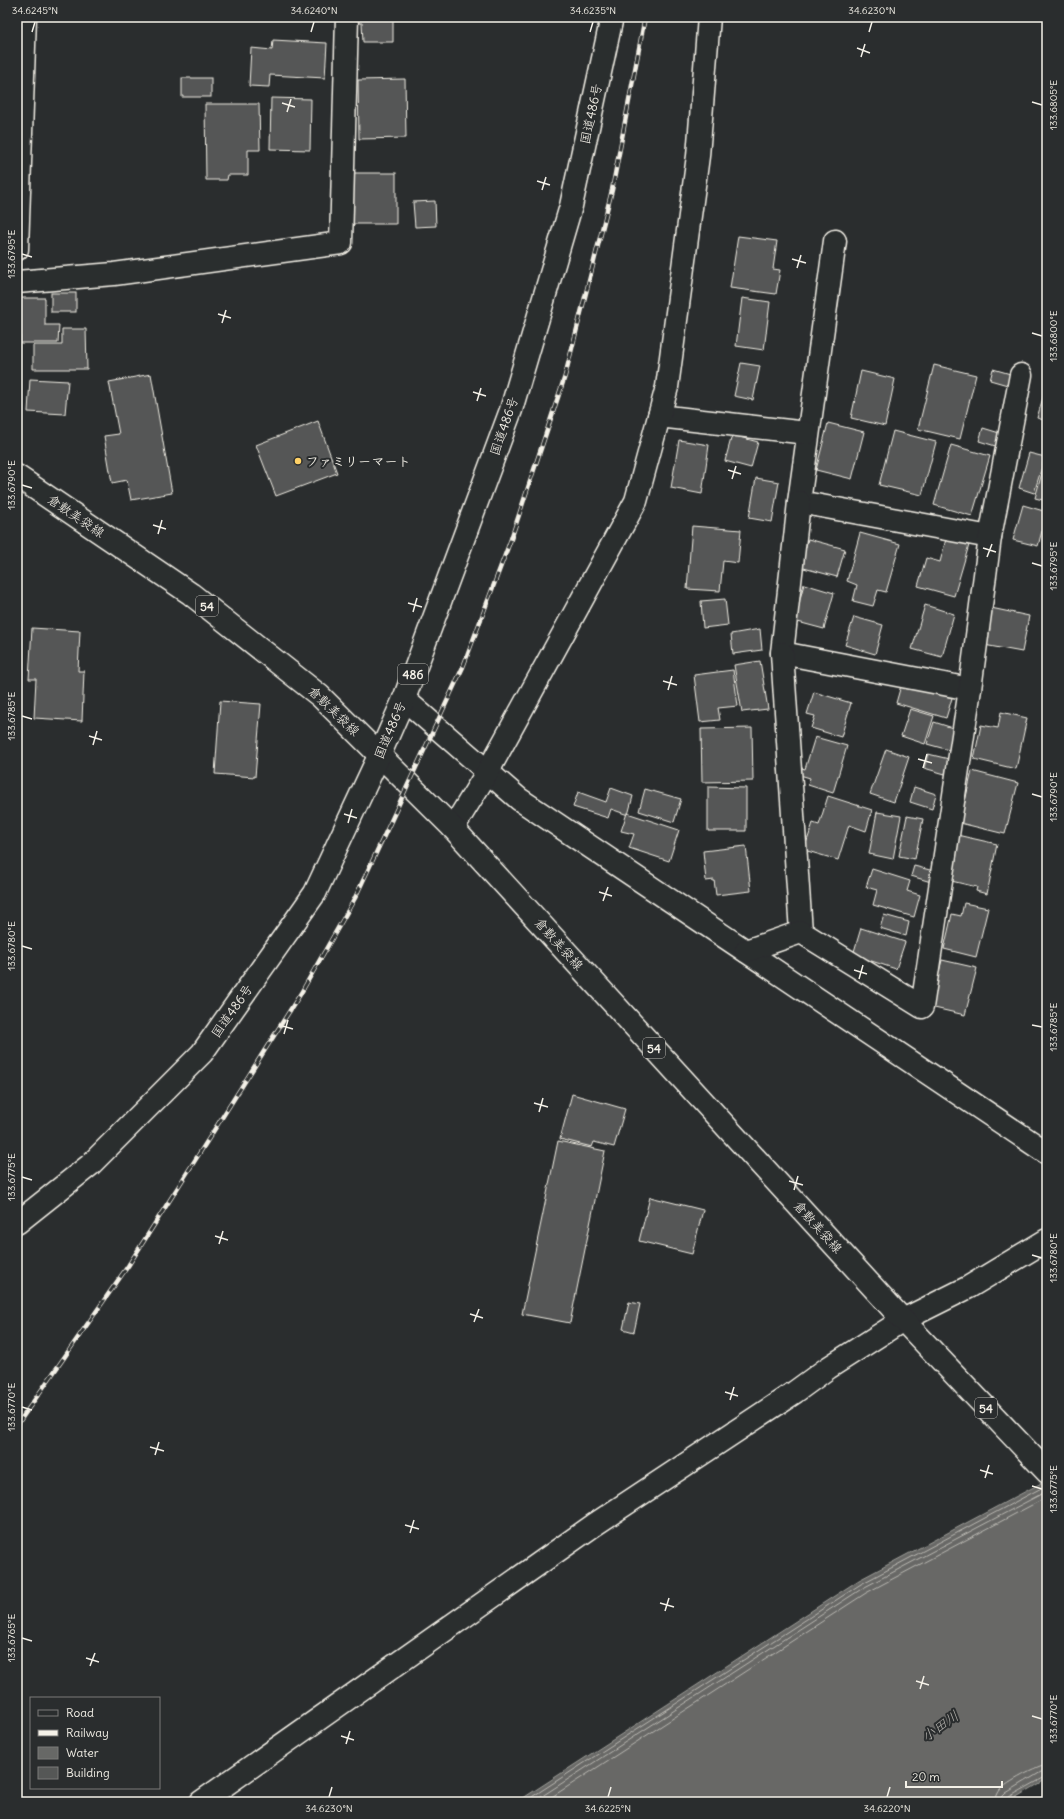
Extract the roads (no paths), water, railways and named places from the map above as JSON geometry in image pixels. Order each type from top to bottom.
[{"type":"main road","points":[[17,248],[25,17]]},
{"type":"main road","points":[[17,282],[114,274],[341,243],[347,17]]},
{"type":"main road","name":"国道486号","points":[[17,1223],[90,1164],[202,1053],[314,893],[379,756],[404,699],[511,410],[571,206],[612,17]]},
{"type":"main road","points":[[453,828],[488,771],[636,501],[667,387],[698,156],[709,17]]},
{"type":"main road","points":[[801,932],[782,653],[807,433],[835,241]]},
{"type":"main road","points":[[801,932],[922,1007],[970,689],[990,537],[1021,375]]},
{"type":"main road","points":[[659,416],[807,433]]},
{"type":"main road","name":"倉敷美袋線","points":[[17,476],[191,594],[320,696],[453,828],[903,1320],[1047,1472]]},
{"type":"main road","points":[[799,502],[990,537]]},
{"type":"main road","points":[[782,653],[970,689]]},
{"type":"main road","points":[[404,699],[519,799],[1047,1153]]},
{"type":"main road","points":[[746,951],[801,932]]},
{"type":"main road","points":[[201,1802],[594,1525],[903,1320],[969,1287],[1047,1240]]},
{"type":"water","name":"小田川","points":[[1047,1480],[1047,1779],[1008,1802],[517,1802],[859,1580]]},
{"type":"railway","points":[[17,1425],[128,1266],[301,993],[355,898],[463,667],[511,539],[565,376],[612,190],[645,17]]},
{"type":"place","name":"ファミリーマート","points":[[298,461]]}]
